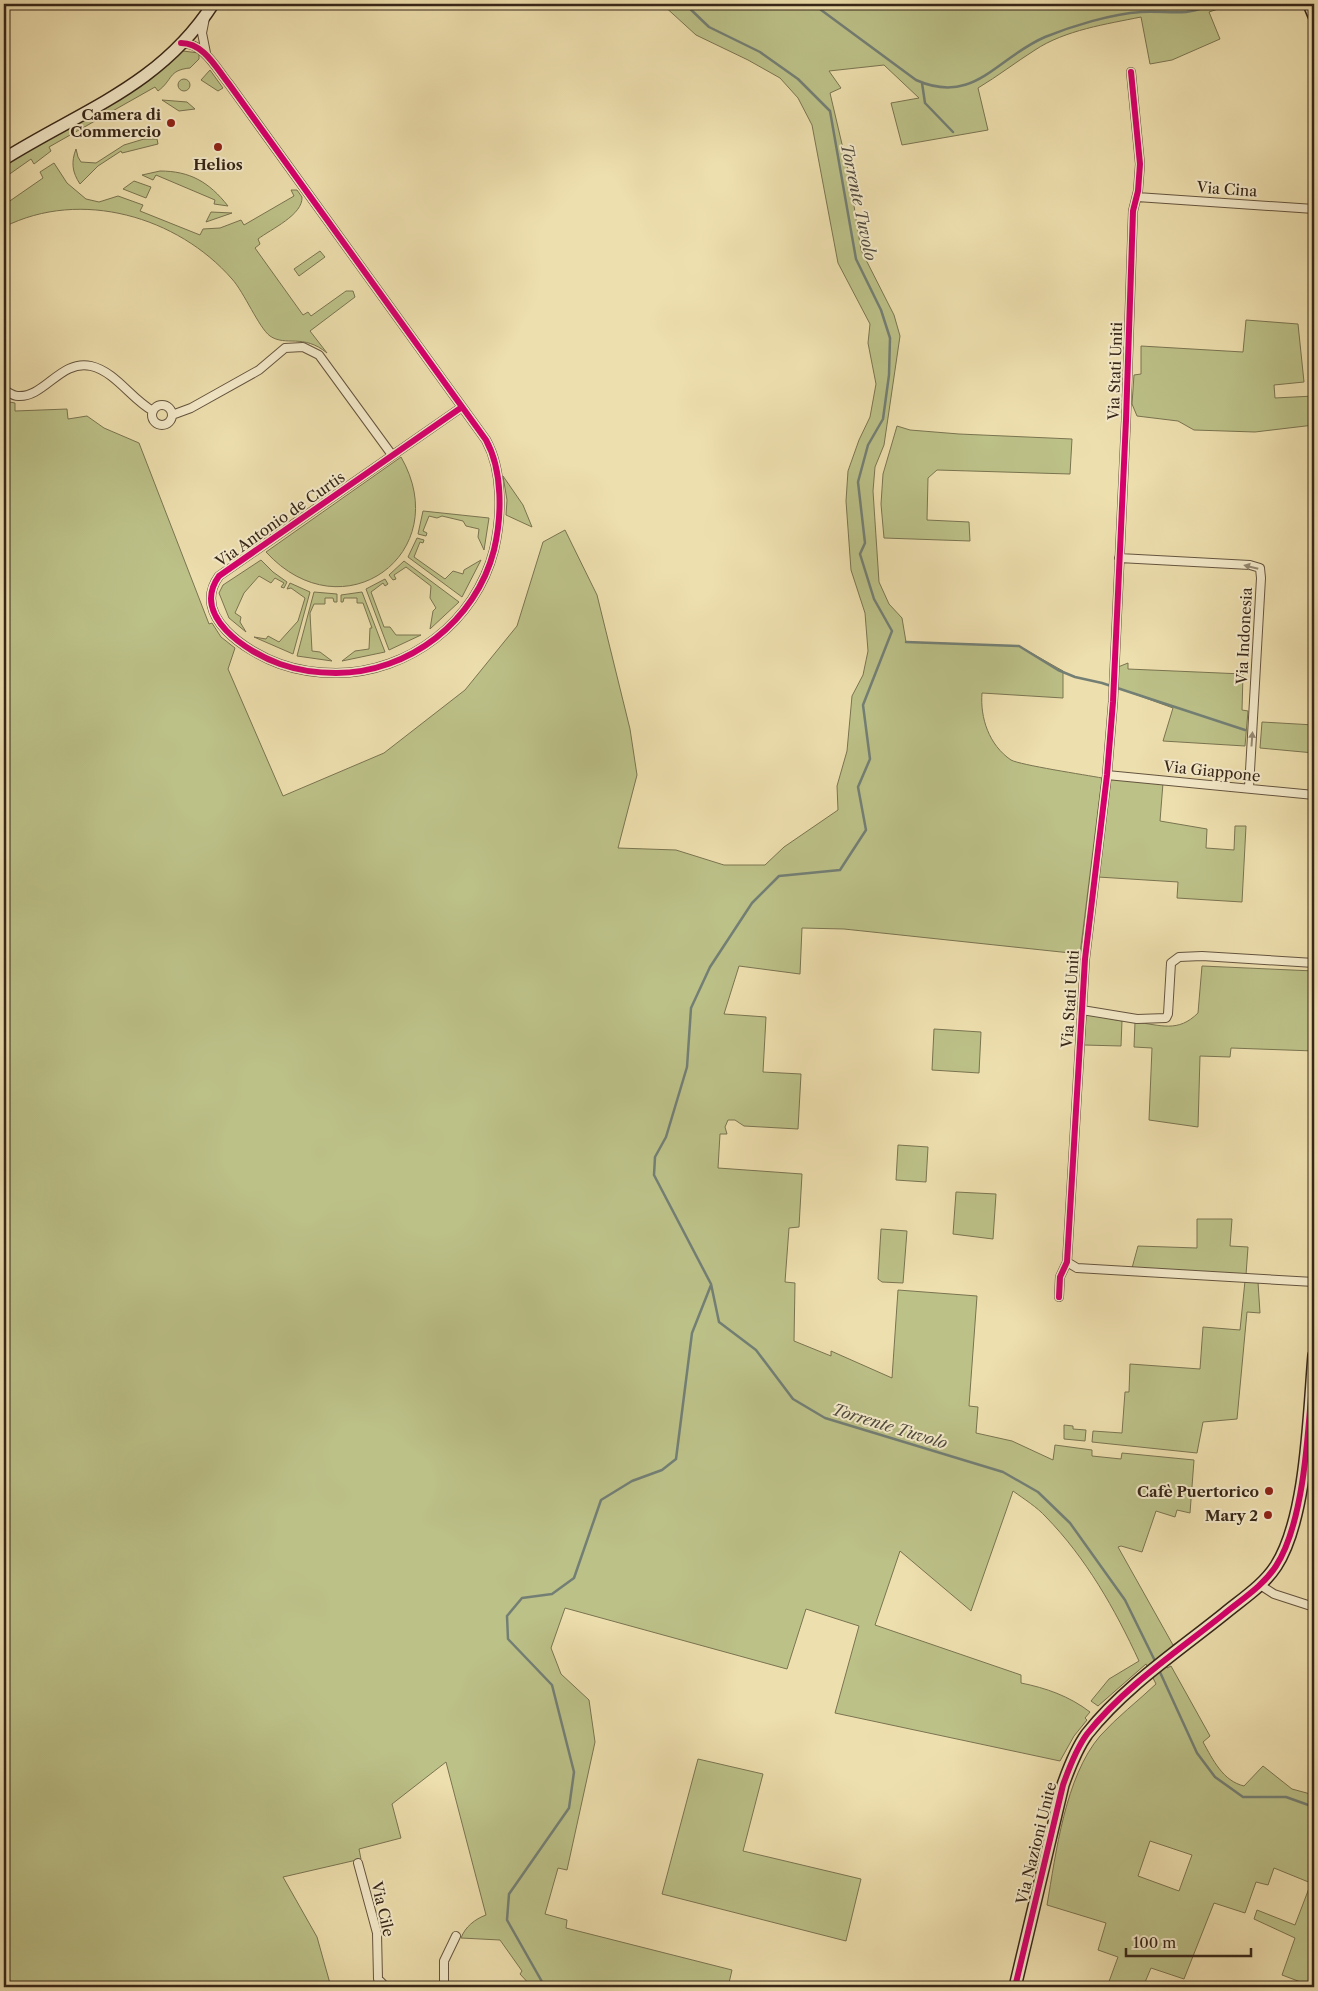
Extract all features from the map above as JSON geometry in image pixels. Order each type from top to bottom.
[{"type":"street","points":[[4,159],[126,90],[181,44],[213,4]]},
{"type":"street","points":[[1309,4],[1314,16]]},
{"type":"street","points":[[206,14],[202,33],[206,55]]},
{"type":"street","points":[[181,44],[193,45],[206,55]]},
{"type":"street","name":"Via Antonio de Curtis","points":[[206,55],[462,407],[492,451],[499,495],[497,538],[486,575],[476,595],[444,633],[405,657],[390,663],[336,673],[309,671],[280,664],[247,647],[224,630],[214,612],[210,596],[212,586],[219,576],[462,407]]},
{"type":"street","name":"Via Stati Uniti","points":[[1059,1297],[1060,1277],[1067,1262],[1082,1010],[1093,883],[1107,775],[1115,672],[1133,211],[1137,197],[1140,164],[1131,72]]},
{"type":"street","name":"Via Cina","points":[[1137,197],[1314,209]]},
{"type":"street","points":[[153,411],[154,420],[161,424],[168,422],[172,415],[191,408],[259,370],[285,348],[303,347],[319,355],[392,456]]},
{"type":"street","points":[[4,390],[17,396],[26,395],[67,369],[90,366],[108,374],[144,406],[153,411]]},
{"type":"street","points":[[153,411],[162,405],[170,409],[172,415]]},
{"type":"street","name":"Via Indonesia","points":[[1119,558],[1250,565],[1260,568],[1249,788]]},
{"type":"street","name":"Via Giappone","points":[[1107,775],[1314,795]]},
{"type":"street","points":[[1082,1010],[1137,1019],[1166,1018],[1168,1014],[1171,963],[1179,957],[1202,956],[1314,963]]},
{"type":"street","points":[[1067,1262],[1077,1268],[1314,1282]]},
{"type":"street","points":[[1060,1277],[1077,1268]]},
{"type":"street","points":[[1314,1355],[1309,1468],[1287,1544],[1276,1566],[1260,1585],[1274,1594],[1314,1607]]},
{"type":"street","name":"Via Nazioni Unite","points":[[1015,1987],[1069,1768],[1086,1735],[1103,1716],[1148,1675],[1260,1585]]},
{"type":"street","name":"Via Cile","points":[[358,1864],[376,1933],[378,1979],[386,1987]]},
{"type":"street","points":[[444,1987],[444,1961],[456,1936]]},
{"type":"green space","points":[[662,4],[1233,4],[1209,12],[1220,39],[1172,60],[1150,64],[1141,17],[1100,25],[1059,37],[1035,50],[978,88],[988,130],[902,145],[891,103],[919,98],[884,65],[829,71],[841,88],[830,93],[849,174],[861,250],[894,315],[900,336],[884,445],[875,467],[873,491],[879,582],[889,604],[902,618],[906,642],[1019,646],[1063,671],[1063,698],[982,693],[984,721],[997,747],[1011,760],[1102,778],[1080,954],[844,929],[802,928],[800,974],[739,966],[724,1014],[766,1017],[763,1072],[801,1074],[798,1129],[744,1126],[735,1120],[728,1120],[725,1127],[727,1134],[720,1134],[718,1168],[802,1174],[799,1227],[789,1228],[785,1282],[795,1283],[794,1341],[831,1356],[831,1351],[892,1378],[898,1290],[977,1296],[969,1406],[978,1407],[976,1433],[1012,1441],[1053,1460],[1055,1445],[1092,1450],[1092,1456],[1121,1459],[1122,1453],[1194,1460],[1190,1513],[1177,1510],[1175,1517],[1156,1511],[1142,1552],[1121,1546],[1118,1547],[1173,1645],[1179,1641],[1181,1644],[1162,1657],[1167,1668],[1171,1666],[1210,1736],[1203,1742],[1219,1769],[1230,1780],[1244,1786],[1263,1766],[1292,1789],[1314,1795],[1314,1987],[1282,1975],[1295,1938],[1254,1919],[1257,1910],[1295,1925],[1311,1883],[1274,1868],[1268,1885],[1256,1882],[1245,1913],[1214,1903],[1184,1979],[1151,1968],[1143,1987],[1107,1987],[1118,1957],[1098,1950],[1106,1923],[1047,1905],[1058,1839],[1078,1772],[1100,1736],[1156,1684],[1146,1664],[1098,1706],[1091,1701],[1109,1679],[1139,1661],[1110,1603],[1074,1549],[1042,1513],[1013,1491],[971,1611],[900,1551],[875,1625],[1021,1675],[1021,1683],[1057,1693],[1074,1701],[1090,1712],[1085,1718],[1087,1720],[1074,1736],[1060,1761],[835,1713],[859,1626],[806,1609],[787,1669],[565,1608],[551,1648],[561,1674],[589,1700],[595,1742],[567,1870],[558,1868],[545,1914],[567,1920],[566,1928],[732,1970],[728,1987],[532,1987],[520,1974],[522,1971],[500,1940],[461,1938],[471,1924],[486,1915],[446,1762],[392,1804],[401,1838],[359,1849],[361,1859],[283,1877],[317,1937],[331,1987],[4,1987],[4,401],[15,403],[15,411],[67,409],[68,419],[87,416],[104,428],[139,443],[209,624],[212,623],[221,637],[235,648],[228,669],[283,796],[384,753],[465,690],[517,626],[543,542],[565,530],[597,595],[630,729],[637,775],[618,848],[676,850],[724,865],[765,865],[784,847],[838,810],[837,786],[847,751],[852,696],[863,675],[868,651],[865,613],[851,570],[846,501],[848,471],[859,440],[870,417],[876,384],[868,343],[870,324],[838,263],[812,125],[798,98],[780,78],[696,35]],"holes":[[[1150,1841],[1192,1855],[1179,1891],[1138,1876]]]},
{"type":"green space","points":[[183,51],[199,53],[199,59],[190,68],[174,73],[158,91],[155,87],[49,147],[51,151],[34,164],[31,159],[4,178],[4,164],[108,107],[136,89]]},
{"type":"green space","points":[[210,70],[223,88],[218,91],[201,80]]},
{"type":"green space","points":[[182,79],[186,79],[190,85],[186,91],[182,91],[178,87],[178,83]]},
{"type":"green space","points":[[162,100],[187,102],[195,109],[179,111]]},
{"type":"green space","points":[[144,139],[157,139],[158,144],[122,153],[121,151],[98,166],[80,184],[73,167],[76,149],[81,162],[96,163],[124,145]]},
{"type":"green space","points":[[54,163],[67,183],[86,199],[99,202],[118,196],[143,205],[140,211],[200,235],[203,229],[220,228],[241,220],[244,225],[294,196],[291,190],[297,190],[302,197],[301,204],[297,210],[292,216],[258,239],[260,244],[255,248],[303,315],[308,312],[311,316],[346,291],[353,291],[355,297],[310,331],[327,353],[310,343],[276,339],[270,336],[261,326],[232,279],[210,257],[184,239],[156,225],[127,215],[96,210],[65,210],[34,215],[4,227],[4,205],[43,178],[40,172]]},
{"type":"green space","points":[[160,171],[181,173],[206,184],[228,206],[214,204],[215,200],[156,175],[153,180],[142,175]]},
{"type":"green space","points":[[134,181],[151,187],[146,198],[123,189]]},
{"type":"green space","points":[[211,212],[232,213],[206,222]]},
{"type":"green space","points":[[320,251],[325,257],[299,276],[294,269]]},
{"type":"green space","points":[[1246,320],[1298,324],[1304,382],[1274,385],[1275,398],[1314,396],[1314,425],[1255,432],[1194,430],[1178,421],[1137,416],[1132,404],[1134,375],[1141,374],[1141,346],[1243,352]]},
{"type":"green space","points":[[897,426],[910,430],[959,434],[1072,439],[1070,474],[937,470],[928,478],[927,520],[969,522],[970,541],[884,538],[881,504],[883,474]]},
{"type":"green space","points":[[401,457],[414,492],[414,524],[403,551],[383,572],[357,584],[327,586],[296,576],[266,552]]},
{"type":"green space","points":[[503,476],[523,505],[532,527],[506,515],[507,500]]},
{"type":"green space","points":[[423,511],[489,518],[484,550],[478,537],[479,529],[466,526],[463,521],[442,516],[437,518],[429,516],[423,531],[427,533],[426,536],[418,534]]},
{"type":"green space","points":[[417,538],[424,540],[423,543],[420,542],[414,557],[445,579],[453,571],[463,574],[464,570],[481,560],[462,597],[408,557]]},
{"type":"green space","points":[[261,560],[287,582],[284,588],[281,587],[284,583],[275,578],[271,583],[259,576],[244,593],[235,613],[241,617],[240,622],[246,632],[229,618],[219,593],[223,585]]},
{"type":"green space","points":[[404,561],[459,602],[430,629],[433,611],[436,608],[430,598],[431,586],[406,567],[394,575],[396,579],[393,580],[389,575]]},
{"type":"green space","points":[[385,579],[388,584],[385,586],[383,583],[371,592],[384,627],[390,627],[396,635],[421,635],[389,650],[366,589]]},
{"type":"green space","points":[[290,583],[310,592],[293,654],[254,637],[266,639],[268,636],[279,642],[298,621],[305,598],[291,588],[287,589]]},
{"type":"green space","points":[[314,592],[337,594],[337,602],[334,602],[333,598],[325,598],[325,604],[314,604],[310,613],[312,651],[320,652],[332,661],[297,656]]},
{"type":"green space","points":[[362,592],[385,652],[342,661],[355,651],[369,649],[370,628],[372,628],[363,603],[357,603],[357,598],[344,598],[343,602],[341,602],[341,595]]},
{"type":"green space","points":[[1128,663],[1128,669],[1243,674],[1242,710],[1248,711],[1245,746],[1163,741],[1173,708],[1118,688],[1118,667]]},
{"type":"green space","points":[[1262,722],[1314,725],[1314,753],[1260,748]]},
{"type":"green space","points":[[1111,777],[1163,783],[1160,821],[1207,829],[1206,848],[1234,850],[1235,826],[1246,826],[1242,902],[1177,898],[1178,882],[1098,877]]},
{"type":"green space","points":[[1202,966],[1314,971],[1314,1051],[1231,1048],[1230,1057],[1200,1056],[1198,1127],[1149,1120],[1152,1048],[1134,1047],[1135,1022],[1169,1026],[1191,1019],[1198,1013]]},
{"type":"green space","points":[[1086,1014],[1122,1021],[1121,1046],[1084,1045]]},
{"type":"green space","points":[[934,1029],[981,1032],[979,1073],[932,1070]]},
{"type":"green space","points":[[898,1145],[928,1147],[926,1182],[896,1180]]},
{"type":"green space","points":[[956,1192],[996,1194],[993,1239],[953,1234]]},
{"type":"green space","points":[[1197,1219],[1232,1219],[1230,1246],[1248,1247],[1246,1275],[1132,1268],[1138,1246],[1197,1248]]},
{"type":"green space","points":[[881,1229],[907,1231],[903,1283],[882,1282],[878,1279]]},
{"type":"green space","points":[[1245,1281],[1258,1282],[1260,1313],[1247,1312],[1237,1419],[1203,1422],[1197,1453],[1092,1442],[1093,1431],[1122,1433],[1125,1392],[1129,1392],[1130,1364],[1200,1369],[1203,1327],[1240,1330]]},
{"type":"green space","points":[[1064,1425],[1073,1426],[1073,1429],[1086,1430],[1085,1441],[1064,1439]]},
{"type":"green space","points":[[698,1759],[763,1774],[743,1851],[861,1879],[846,1941],[662,1894]]},
{"type":"waterway","name":"Torrente Tuvolo","points":[[685,4],[709,27],[760,52],[798,79],[830,111],[856,259],[881,310],[890,338],[889,375],[883,419],[868,445],[858,482],[865,543],[860,554],[874,599],[892,631],[863,705],[870,759],[858,787],[866,830],[840,870],[779,876],[752,903],[710,967],[691,1008],[687,1067],[666,1137],[655,1157],[654,1175],[711,1284],[719,1322],[756,1350],[793,1399],[825,1418],[1003,1472],[1038,1492],[1070,1523],[1125,1600],[1156,1663]]},
{"type":"waterway","points":[[813,4],[916,80],[936,86],[954,87],[984,76],[1028,46],[1045,37],[1079,25],[1129,13],[1186,12],[1216,4]]},
{"type":"waterway","points":[[922,83],[925,103],[953,132]]},
{"type":"waterway","points":[[906,642],[1019,646],[1058,670],[1075,677],[1102,683],[1245,730]]},
{"type":"waterway","points":[[545,1987],[507,1920],[509,1894],[569,1808],[574,1772],[552,1685],[508,1639],[507,1616],[522,1598],[552,1594],[574,1578],[601,1500],[632,1481],[662,1470],[676,1459],[692,1333],[711,1285]]},
{"type":"waterway","name":"Torrente Tuvolo","points":[[1159,1670],[1197,1753],[1215,1777],[1243,1797],[1286,1797],[1314,1807]]},
{"type":"cycle path","points":[[181,43],[196,47],[209,57],[486,440],[492,452],[498,479],[499,523],[494,550],[485,576],[472,599],[455,620],[436,638],[413,653],[389,664],[363,671],[314,672],[280,664],[252,651],[226,630],[217,618],[212,605],[212,591],[219,576],[462,407]]},
{"type":"cycle path","points":[[1059,1297],[1060,1277],[1067,1262],[1085,959],[1107,775],[1113,702],[1126,420],[1133,211],[1138,191],[1140,164],[1131,72]]},
{"type":"cycle path","points":[[1015,1987],[1063,1785],[1083,1740],[1102,1717],[1134,1685],[1259,1586],[1276,1566],[1286,1546],[1294,1521],[1305,1464],[1314,1355]]},
{"type":"place","name":"Camera di Commercio","points":[[171,123]]},
{"type":"place","name":"Helios","points":[[218,147]]},
{"type":"place","name":"Cafè Puertorico","points":[[1269,1491]]},
{"type":"place","name":"Mary 2","points":[[1268,1515]]}]
